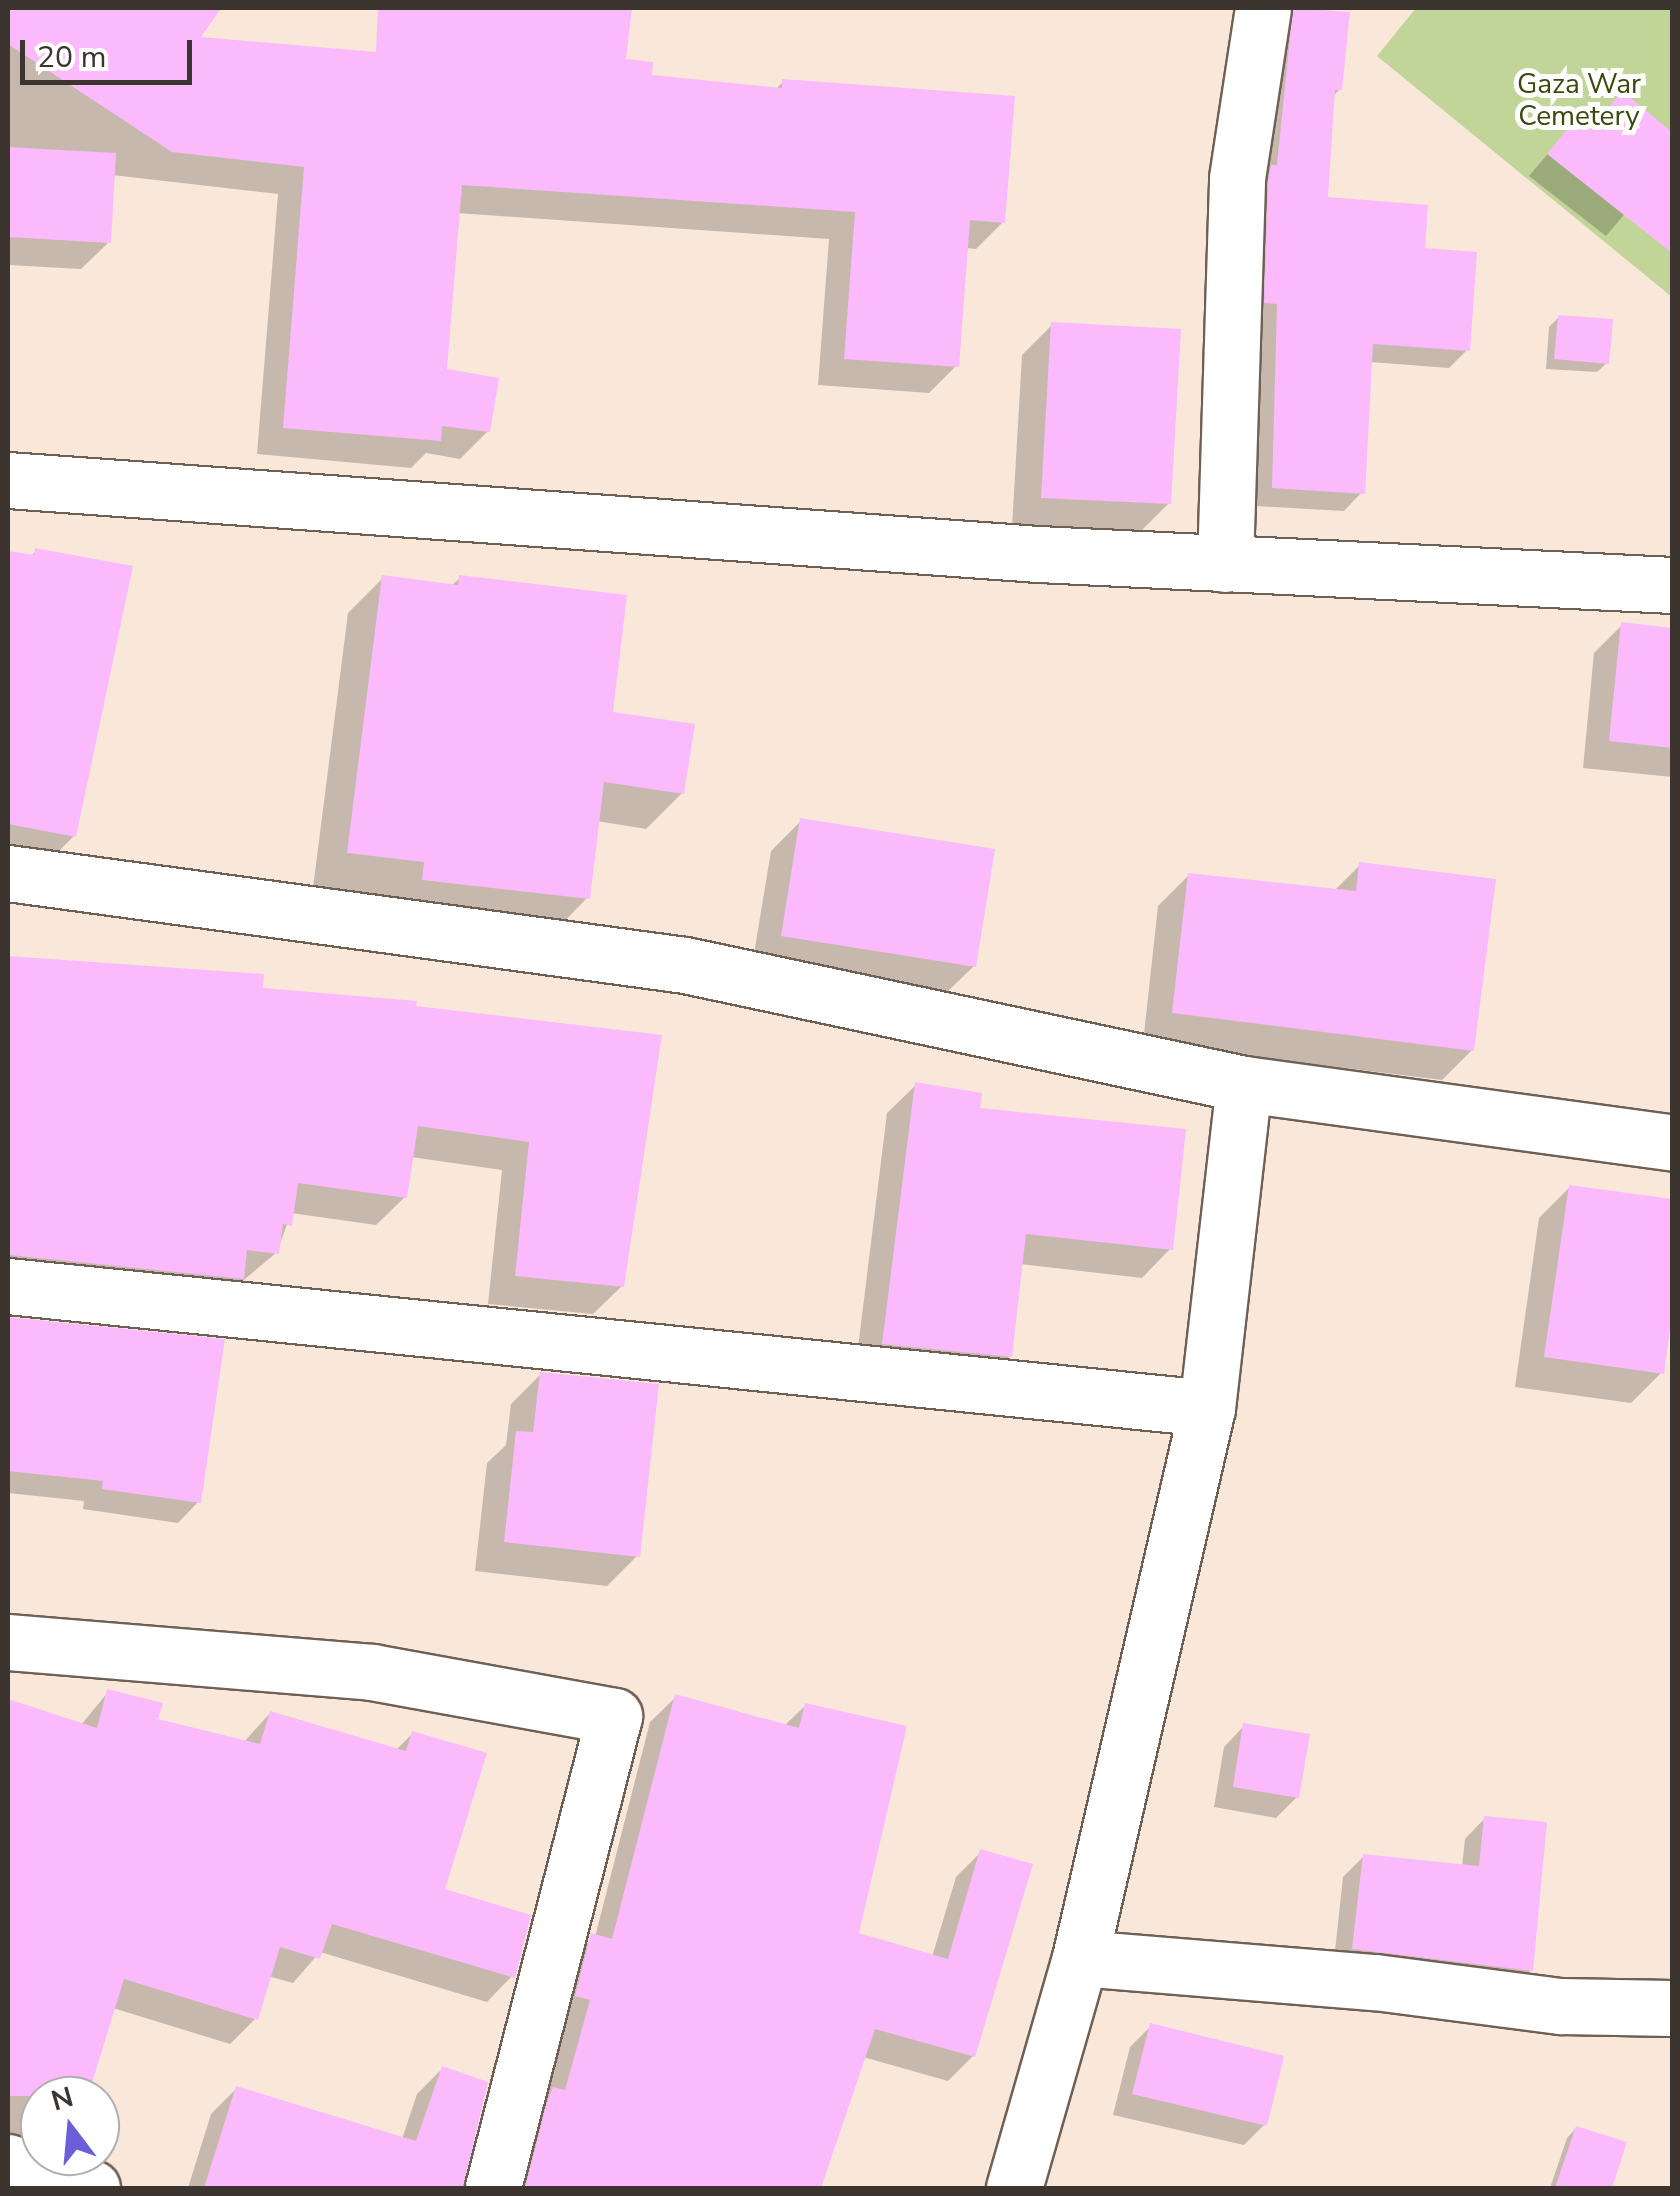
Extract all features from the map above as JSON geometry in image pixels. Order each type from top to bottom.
[{"type":"street","points":[[1225,564],[1237,178],[1262,8]]},
{"type":"street","points":[[8,480],[1225,564],[1672,585]]},
{"type":"street","points":[[8,873],[686,966],[1244,1084],[1672,1144]]},
{"type":"street","points":[[1014,2188],[1080,1958],[1207,1408],[1244,1084]]},
{"type":"street","points":[[8,1286],[1207,1408]]},
{"type":"street","points":[[8,1642],[372,1672],[614,1716],[494,2188]]},
{"type":"street","points":[[1080,1958],[1375,1982],[1561,2006],[1672,2008]]},
{"type":"street","points":[[8,2162],[92,2188]]},
{"type":"green space","name":"Gaza War Cemetery","points":[[1416,8],[1672,8],[1672,297],[1377,56]]},
{"type":"building","points":[[8,8],[221,8],[201,37],[376,52],[378,8],[632,8],[626,59],[653,62],[652,75],[782,88],[782,79],[1015,96],[1005,223],[970,220],[959,367],[844,359],[855,212],[462,185],[447,369],[499,378],[490,432],[442,426],[441,441],[283,428],[304,167],[172,152],[8,44]]},
{"type":"building","points":[[1293,8],[1350,12],[1342,90],[1335,90],[1328,197],[1428,205],[1425,248],[1477,252],[1470,351],[1373,344],[1365,494],[1272,488],[1277,304],[1264,303],[1268,181],[1271,165],[1277,165]]},
{"type":"building","points":[[1622,91],[1672,132],[1672,253],[1547,154],[1581,112],[1595,124]]},
{"type":"building","points":[[8,147],[116,153],[111,243],[8,237]]},
{"type":"building","points":[[1558,315],[1613,319],[1609,364],[1554,359]]},
{"type":"building","points":[[1051,322],[1181,329],[1171,504],[1041,498]]},
{"type":"building","points":[[35,548],[133,566],[76,837],[8,824],[8,551],[34,555]]},
{"type":"building","points":[[382,575],[458,585],[459,575],[627,595],[613,712],[695,724],[684,794],[604,782],[590,899],[422,880],[424,862],[347,853]]},
{"type":"building","points":[[1621,622],[1672,628],[1672,748],[1609,741]]},
{"type":"building","points":[[800,818],[995,849],[976,967],[781,936]]},
{"type":"building","points":[[1359,862],[1496,879],[1474,1051],[1172,1013],[1188,873],[1356,891]]},
{"type":"building","points":[[8,956],[264,974],[263,988],[417,1001],[416,1006],[662,1035],[624,1287],[515,1276],[529,1142],[418,1126],[407,1198],[298,1183],[292,1226],[283,1224],[279,1254],[247,1250],[244,1279],[10,1255]]},
{"type":"building","points":[[915,1082],[982,1093],[980,1108],[1186,1129],[1173,1250],[1026,1234],[1012,1357],[882,1344]]},
{"type":"building","points":[[1569,1185],[1672,1199],[1672,1313],[1664,1374],[1544,1357]]},
{"type":"building","points":[[8,1317],[225,1339],[201,1503],[102,1489],[103,1481],[8,1471]]},
{"type":"building","points":[[540,1372],[659,1384],[640,1557],[504,1542],[516,1431],[533,1432]]},
{"type":"building","points":[[107,1689],[163,1703],[158,1719],[260,1744],[270,1711],[406,1751],[412,1731],[487,1753],[445,1889],[531,1915],[515,1978],[332,1924],[320,1959],[280,1947],[258,2020],[124,1979],[94,2076],[20,2076],[20,2096],[8,2096],[8,1699],[97,1728]]},
{"type":"building","points":[[675,1694],[799,1728],[805,1703],[907,1726],[859,1933],[948,1959],[980,1849],[1033,1864],[975,2057],[875,2029],[821,2188],[525,2188],[547,2102],[553,2087],[565,2090],[590,2000],[575,1996],[591,1933],[612,1939]]},
{"type":"building","points":[[1243,1723],[1310,1734],[1299,1798],[1233,1787]]},
{"type":"building","points":[[1484,1816],[1547,1822],[1533,1971],[1352,1949],[1363,1854],[1479,1866]]},
{"type":"building","points":[[1150,2023],[1284,2056],[1267,2126],[1132,2094]]},
{"type":"building","points":[[442,2066],[488,2082],[463,2188],[204,2188],[236,2086],[416,2141]]},
{"type":"building","points":[[1576,2126],[1627,2142],[1612,2188],[1555,2188]]}]
